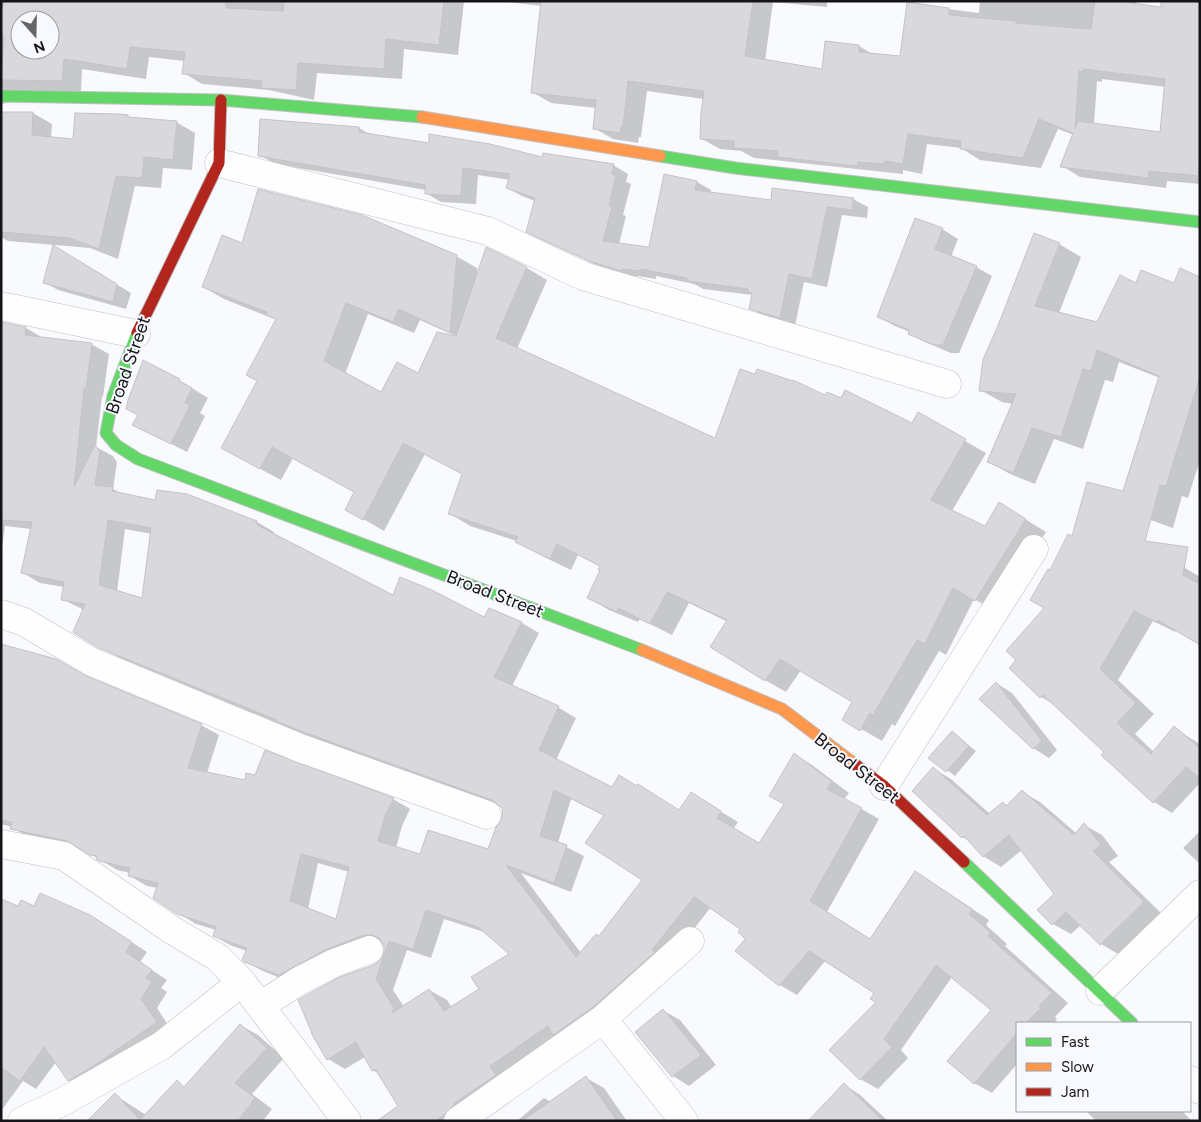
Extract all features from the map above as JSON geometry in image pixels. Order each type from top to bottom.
[{"type":"street","points":[[1,96],[222,100],[410,115],[735,168],[1200,222]]},
{"type":"street","name":"Broad Street","points":[[222,100],[219,163],[136,334],[113,396],[106,433],[116,445],[138,459],[631,645],[782,709],[884,786],[1131,1022]]},
{"type":"street","points":[[219,163],[488,232],[583,276],[947,384]]},
{"type":"street","points":[[1,306],[136,334]]},
{"type":"street","points":[[884,786],[1034,549]]},
{"type":"street","points":[[1,614],[24,622],[92,662],[137,681],[300,748],[487,815]]},
{"type":"street","points":[[1,844],[64,856],[172,930],[217,957],[242,982],[347,1121]]},
{"type":"street","points":[[1100,992],[1200,894]]},
{"type":"street","points":[[458,1121],[603,1020],[690,941]]},
{"type":"street","points":[[260,1006],[299,981],[334,963],[369,950]]},
{"type":"street","points":[[22,1121],[64,1101],[160,1046],[242,982]]},
{"type":"street","points":[[603,1020],[684,1121]]},
{"type":"street","points":[[1191,1081],[1200,1090]]},
{"type":"building","points":[[4,1],[226,1],[226,8],[283,11],[284,1],[444,1],[439,45],[386,39],[384,69],[298,63],[296,90],[261,88],[262,81],[182,74],[185,52],[130,47],[127,69],[64,59],[62,81],[1,80],[4,36],[1,35],[1,6],[3,7]]},
{"type":"building","points":[[541,1],[753,1],[745,56],[822,69],[825,41],[859,45],[859,52],[900,56],[907,2],[949,8],[949,15],[1091,29],[1095,1],[1118,1],[1161,7],[1161,1],[1200,1],[1200,158],[1198,176],[1149,171],[1148,178],[1060,167],[1073,133],[1039,119],[1023,158],[960,149],[961,141],[908,134],[903,164],[885,161],[885,164],[858,162],[858,166],[777,157],[778,151],[734,148],[734,141],[700,139],[704,91],[628,81],[623,127],[621,127],[620,133],[593,129],[596,100],[531,93]],"holes":[[[1083,69],[1165,79],[1160,132],[1078,121],[1075,129],[1079,71],[1083,72]]]},
{"type":"building","points":[[1,112],[33,112],[32,135],[73,139],[75,113],[119,114],[128,115],[128,117],[177,121],[173,160],[144,157],[142,178],[116,176],[99,249],[70,238],[1,232]]},
{"type":"building","points":[[260,119],[359,127],[359,132],[429,143],[429,134],[490,144],[542,157],[543,153],[614,164],[612,174],[616,175],[609,206],[612,207],[603,241],[649,247],[664,174],[697,181],[695,190],[771,200],[772,188],[854,198],[852,210],[827,207],[812,279],[789,274],[780,318],[749,309],[752,293],[748,292],[748,289],[687,281],[687,278],[641,269],[641,271],[622,269],[621,271],[589,261],[526,232],[535,198],[506,188],[510,174],[463,168],[461,196],[425,194],[425,185],[258,156]]},
{"type":"building","points":[[258,189],[362,215],[457,255],[450,333],[399,309],[393,322],[346,303],[324,361],[381,392],[397,362],[418,373],[437,332],[456,336],[486,247],[527,267],[496,338],[715,438],[740,369],[755,374],[757,369],[793,380],[825,395],[827,392],[841,398],[845,390],[912,423],[918,412],[966,439],[931,500],[985,526],[999,502],[1026,519],[975,601],[953,588],[925,644],[917,640],[873,715],[870,713],[860,731],[842,720],[852,702],[780,659],[765,681],[710,647],[727,620],[667,592],[650,624],[618,608],[617,612],[587,598],[600,570],[598,570],[600,566],[557,544],[550,559],[515,542],[518,537],[448,514],[462,474],[403,443],[363,520],[345,510],[354,492],[272,447],[260,469],[221,448],[257,381],[246,375],[276,319],[266,315],[267,312],[202,287],[222,235],[242,243]]},
{"type":"building","points":[[915,218],[943,228],[935,249],[977,266],[943,345],[934,345],[908,334],[909,330],[877,317]]},
{"type":"building","points":[[1034,233],[1060,243],[1035,306],[1097,322],[1120,275],[1136,283],[1141,270],[1174,283],[1180,268],[1200,277],[1200,377],[1166,486],[1160,485],[1145,541],[1188,547],[1183,575],[1200,584],[1200,645],[1158,620],[1156,622],[1134,611],[1100,669],[1136,703],[1117,723],[1151,754],[1174,726],[1200,748],[1200,778],[1186,767],[1153,803],[1101,755],[1104,752],[1043,695],[1040,698],[1009,668],[1016,660],[1006,651],[1044,608],[1030,600],[1048,569],[1050,570],[1068,534],[1072,536],[1087,482],[1123,491],[1159,376],[1097,350],[1091,371],[1083,369],[1061,437],[1032,428],[1013,473],[987,462],[1016,394],[979,391],[983,359]]},
{"type":"building","points":[[53,245],[117,284],[113,302],[43,283]]},
{"type":"building","points":[[1,322],[26,327],[25,335],[92,343],[86,389],[84,388],[74,487],[95,445],[100,451],[95,485],[113,487],[112,491],[155,500],[157,490],[187,494],[257,521],[257,525],[393,595],[400,577],[432,590],[484,617],[489,608],[522,622],[494,677],[559,706],[539,750],[612,787],[619,775],[637,786],[638,784],[679,810],[691,792],[721,811],[717,818],[759,843],[784,804],[769,796],[794,753],[832,782],[827,789],[862,808],[810,901],[870,939],[915,871],[972,909],[969,914],[991,933],[988,936],[1052,993],[1027,1022],[1016,1022],[1016,1034],[974,1084],[947,1061],[991,1010],[936,965],[884,1039],[892,1047],[860,1080],[829,1050],[876,1002],[870,999],[874,993],[809,951],[779,986],[735,951],[745,939],[738,932],[740,929],[694,897],[652,950],[655,952],[593,1007],[553,1035],[548,1026],[490,1066],[496,1075],[453,1104],[444,1115],[435,1121],[377,1121],[398,1106],[375,1069],[372,1071],[356,1042],[327,1060],[314,1038],[298,1000],[340,977],[374,965],[381,960],[384,945],[379,938],[372,935],[364,935],[327,949],[279,975],[244,962],[242,960],[247,948],[213,936],[216,927],[177,914],[153,898],[158,883],[128,876],[130,868],[99,861],[96,859],[97,856],[90,855],[67,841],[10,829],[12,822],[1,820],[1,644],[56,659],[86,676],[202,724],[188,768],[245,780],[246,773],[255,775],[265,750],[394,798],[385,816],[378,841],[420,854],[428,830],[488,849],[496,827],[501,821],[503,809],[492,800],[306,733],[99,648],[73,632],[85,604],[61,600],[64,582],[21,573],[32,522],[1,520]],"holes":[[[108,520],[151,528],[142,598],[99,585]],[[554,790],[604,815],[585,843],[642,880],[599,936],[596,934],[576,957],[506,865],[554,883],[567,845],[540,836]],[[301,854],[349,867],[336,919],[290,901]],[[426,910],[478,927],[509,954],[471,977],[479,989],[444,1011],[429,989],[392,1013],[394,1008],[376,979],[389,941],[413,949]]]},
{"type":"building","points":[[143,360],[180,379],[179,381],[192,388],[185,403],[190,405],[171,444],[132,425],[138,415],[126,409]]},
{"type":"building","points":[[996,682],[1042,741],[1033,749],[979,699]]},
{"type":"building","points":[[952,731],[969,746],[946,772],[928,758]]},
{"type":"building","points":[[933,767],[987,815],[1003,802],[1006,806],[1022,790],[1074,835],[1084,823],[1101,845],[1093,851],[1144,902],[1100,945],[1066,912],[1052,925],[1037,910],[1054,894],[1009,835],[983,857],[964,836],[962,838],[912,791]]},
{"type":"building","points":[[40,893],[90,915],[132,942],[126,952],[152,970],[146,978],[152,982],[141,999],[157,1022],[92,1067],[68,1081],[44,1047],[20,1081],[1,1067],[1,899],[18,906],[21,900],[34,906]]},
{"type":"building","points":[[663,1009],[701,1055],[672,1077],[635,1032]]},
{"type":"building","points":[[240,1024],[267,1048],[235,1083],[255,1098],[238,1121],[87,1121],[115,1093],[140,1120],[177,1080],[184,1087]]},
{"type":"building","points":[[586,1076],[617,1121],[522,1121]]},
{"type":"building","points":[[844,1083],[883,1121],[808,1121]]},
{"type":"traffic: fast","points":[[1,96],[221,100],[422,117]]},
{"type":"traffic: fast","points":[[660,156],[735,168],[1200,222]]},
{"type":"traffic: fast","points":[[137,333],[113,396],[106,433],[116,445],[138,459],[642,650]]},
{"type":"traffic: fast","points":[[964,862],[1131,1022]]},
{"type":"traffic: slow","points":[[422,117],[660,156]]},
{"type":"traffic: slow","points":[[642,650],[782,709],[856,765]]},
{"type":"traffic: jam","points":[[137,333],[219,163],[221,100]]},
{"type":"traffic: jam","points":[[856,765],[884,786],[964,862]]}]
